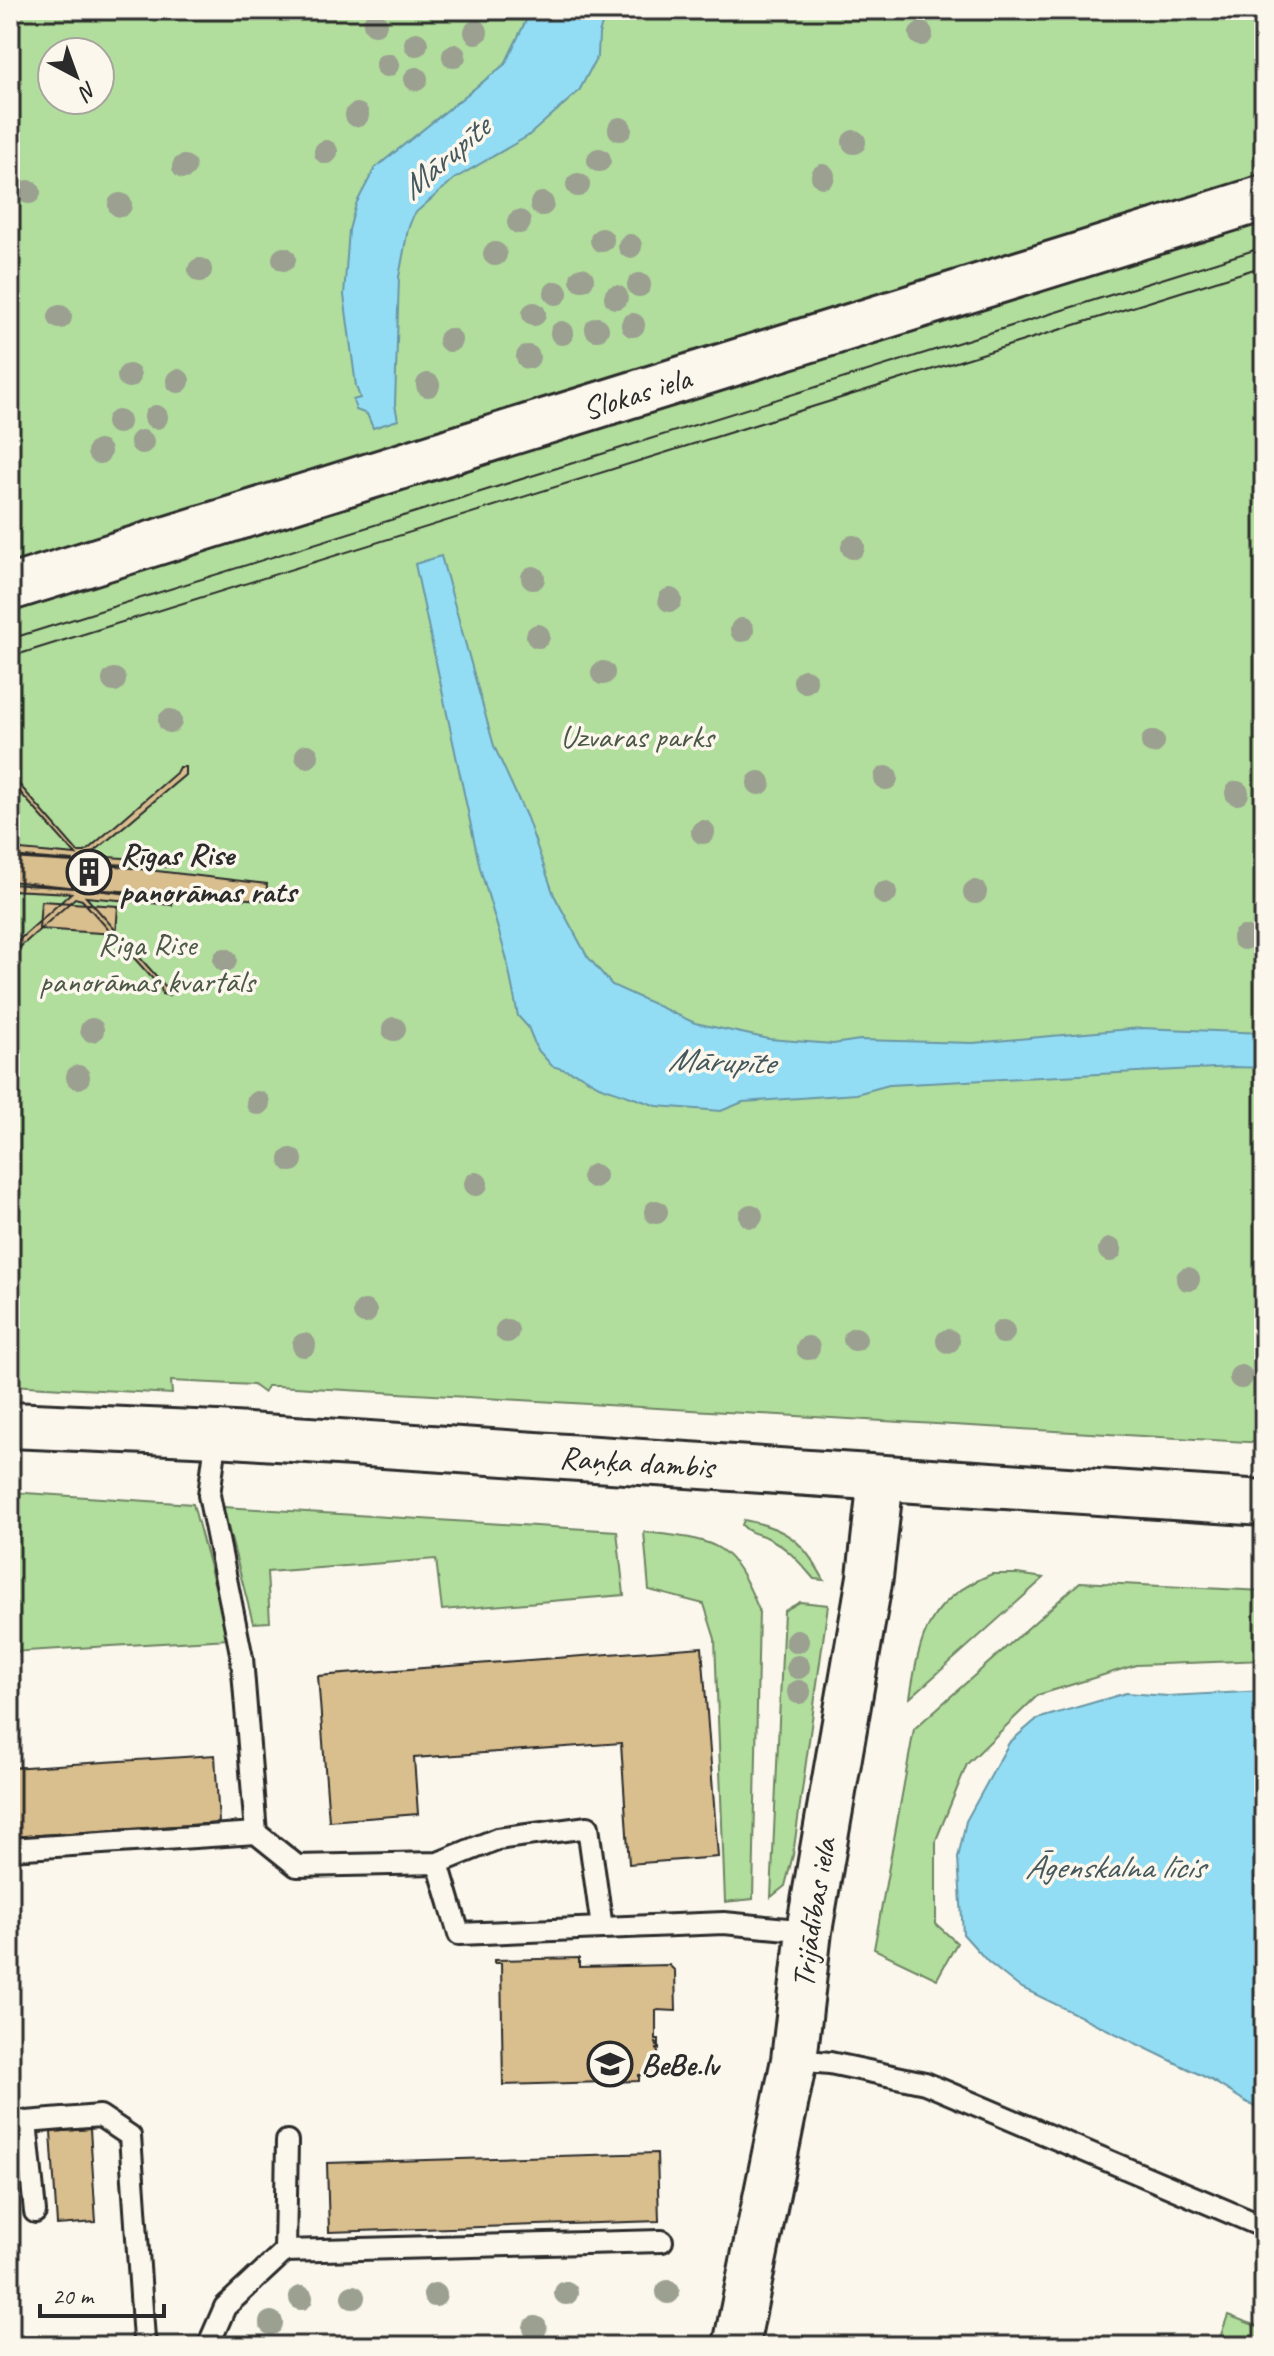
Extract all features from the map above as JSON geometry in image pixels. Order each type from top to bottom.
[{"type":"main road","name":"Slokas iela","points":[[10,588],[1264,198]]},
{"type":"main road","name":"Raņķa dambis","points":[[10,1425],[217,1434],[1264,1503]]},
{"type":"main road","name":"Trijādības iela","points":[[736,2346],[794,2060],[809,1931],[870,1577],[881,1478]]},
{"type":"lane","points":[[217,1434],[209,1495],[242,1658],[256,1833]]},
{"type":"lane","points":[[10,1849],[256,1833],[297,1866],[438,1863],[497,1839],[588,1827],[602,1928]]},
{"type":"lane","points":[[438,1863],[459,1934],[724,1923],[809,1931]]},
{"type":"lane","points":[[794,2060],[830,2063],[925,2083],[1264,2227]]},
{"type":"lane","points":[[35,2212],[18,2120],[100,2116],[130,2136],[144,2339],[147,2346]]},
{"type":"lane","points":[[285,2251],[287,2141]]},
{"type":"lane","points":[[208,2346],[225,2307],[285,2251],[662,2241]]},
{"type":"green space","name":"Uzvaras parks","points":[[10,10],[1264,10],[1264,1443],[277,1386],[267,1386],[264,1393],[253,1385],[171,1381],[172,1394],[10,1385]]},
{"type":"green space","points":[[10,1492],[193,1504],[229,1639],[10,1652]]},
{"type":"green space","points":[[223,1507],[617,1531],[624,1595],[442,1610],[436,1559],[267,1572],[270,1622],[253,1623]]},
{"type":"green space","points":[[744,1520],[772,1527],[792,1538],[809,1555],[824,1580],[814,1579],[777,1543],[745,1528],[742,1525]]},
{"type":"green space","points":[[644,1532],[688,1538],[718,1547],[739,1569],[759,1610],[753,1899],[725,1902],[715,1639],[704,1604],[649,1590]]},
{"type":"green space","points":[[992,1574],[1044,1578],[910,1698],[918,1655],[931,1622],[954,1595]]},
{"type":"green space","points":[[1080,1582],[1264,1591],[1264,1660],[1136,1665],[1038,1695],[967,1764],[936,1840],[936,1924],[957,1943],[937,1979],[874,1949],[914,1729]]},
{"type":"green space","points":[[800,1602],[828,1605],[793,1855],[785,1886],[771,1897],[784,1611]]},
{"type":"green space","points":[[1228,2315],[1264,2329],[1264,2346],[1217,2346]]},
{"type":"water","name":"Mārupīte","points":[[531,10],[606,10],[599,34],[598,55],[579,91],[528,136],[454,179],[414,214],[399,277],[395,405],[398,420],[373,428],[367,414],[356,410],[353,400],[360,398],[344,295],[349,230],[356,204],[375,168],[505,64]]},
{"type":"water","name":"Mārupīte","points":[[441,556],[494,746],[527,818],[554,895],[587,956],[612,985],[695,1023],[769,1039],[833,1044],[860,1040],[973,1043],[1141,1028],[1264,1033],[1264,1068],[889,1085],[856,1094],[743,1102],[721,1111],[657,1106],[552,1066],[537,1049],[528,1027],[518,1016],[506,956],[480,868],[415,564]]},
{"type":"water","name":"Āgenskalna līcis","points":[[1264,1691],[1264,2113],[1211,2080],[1018,1986],[988,1962],[963,1934],[958,1858],[966,1821],[1009,1743],[1037,1719],[1126,1693],[1168,1696]]},
{"type":"building","points":[[179,767],[185,767],[185,775],[89,856],[174,861],[173,867],[89,863],[88,889],[172,899],[172,905],[86,897],[165,986],[170,987],[169,995],[162,994],[161,988],[82,900],[75,898],[10,956],[10,948],[71,893],[10,890],[10,884],[72,888],[73,861],[10,856],[10,849],[76,855],[10,781],[10,774],[78,852],[85,852],[176,773]]},
{"type":"building","name":"Rīgas Rise panorāmas rats","points":[[10,858],[89,863],[267,884],[266,900],[10,881]]},
{"type":"building","points":[[41,901],[118,906],[116,934],[39,929]]},
{"type":"building","points":[[702,1647],[718,1857],[629,1864],[621,1743],[414,1758],[418,1814],[329,1821],[318,1676]]},
{"type":"building","points":[[215,1755],[219,1823],[10,1837],[10,1768]]},
{"type":"building","points":[[579,1958],[579,1967],[669,1965],[675,1971],[676,2011],[656,2010],[656,2039],[659,2043],[656,2043],[659,2045],[660,2061],[657,2071],[660,2074],[639,2075],[639,2081],[503,2085],[501,1963],[494,1963],[494,1960]]},
{"type":"building","points":[[90,2129],[96,2222],[57,2225],[51,2132]]},
{"type":"building","points":[[657,2153],[659,2221],[329,2232],[327,2163]]},
{"type":"tram line","points":[[10,639],[1264,247]]},
{"type":"tram line","points":[[10,657],[1264,266]]},
{"type":"place","name":"Rīgas Rise panorāmas rats","points":[[89,872]]},
{"type":"place","name":"BeBe.lv","points":[[610,2064]]},
{"type":"park label","name":"Riga Rise panorāmas kvartāls","points":[[147,962]]}]
